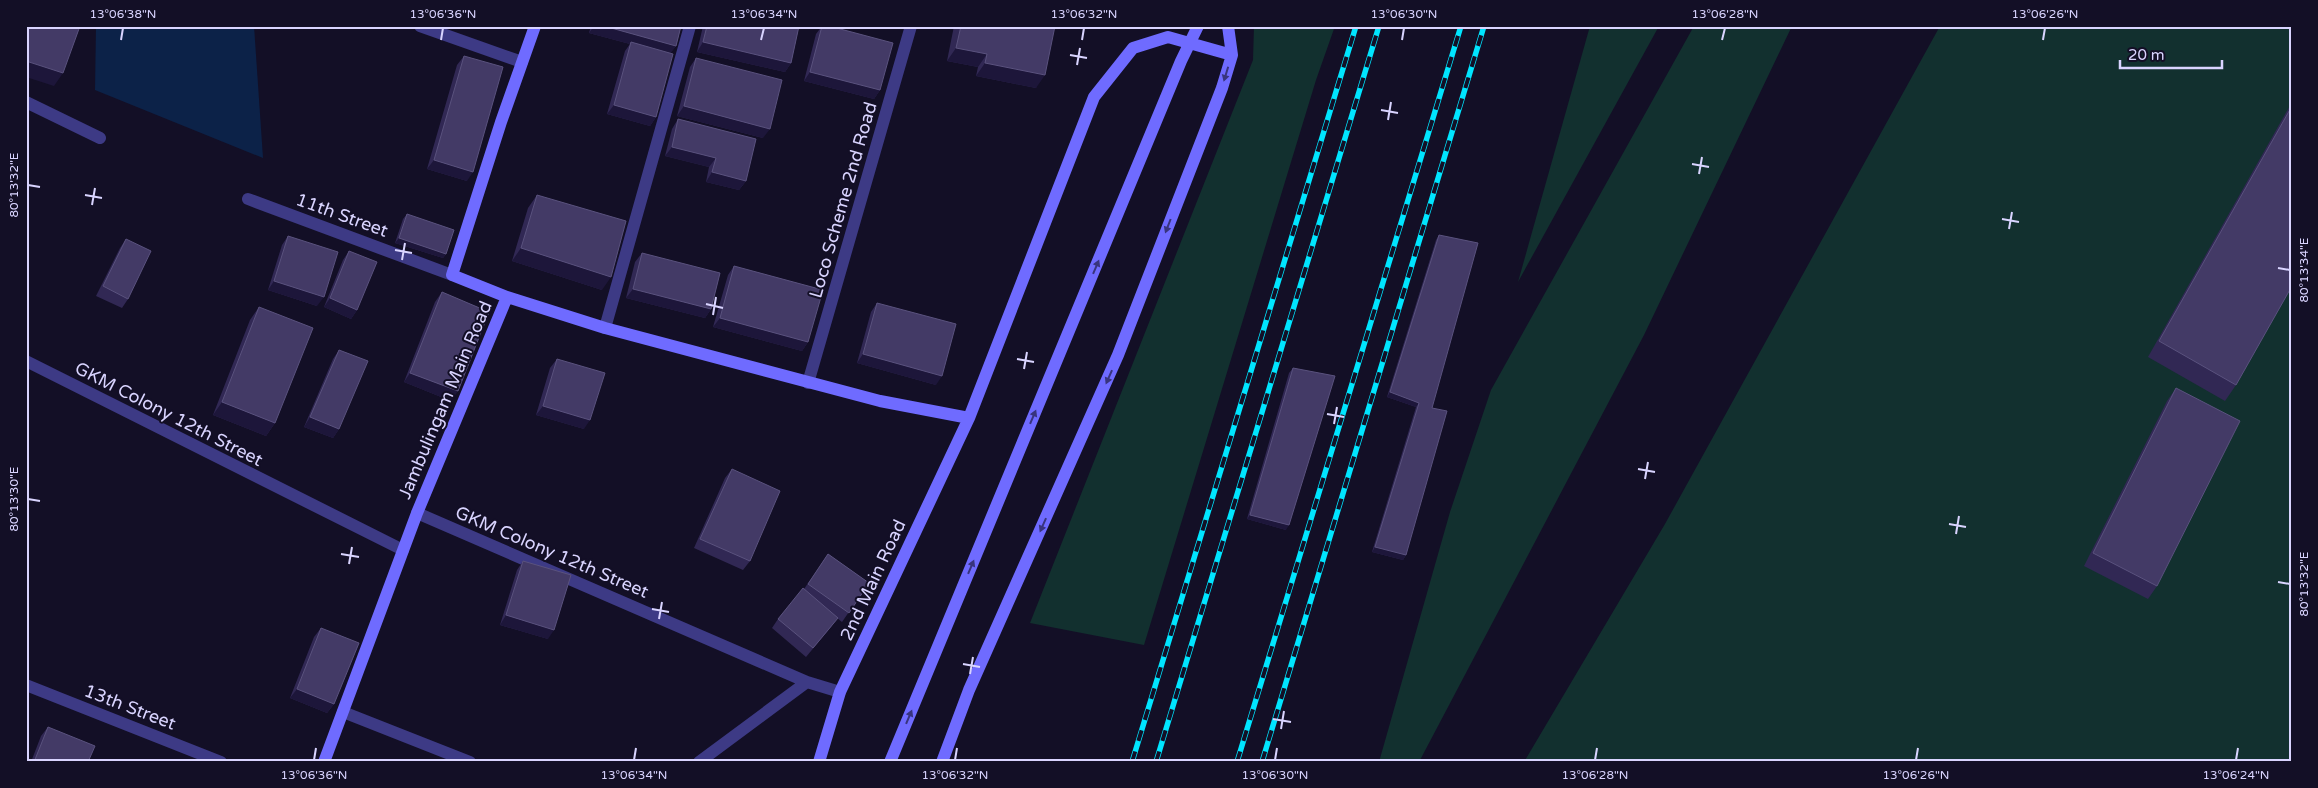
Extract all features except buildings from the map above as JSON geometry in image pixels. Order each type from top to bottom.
[{"type":"main road","points":[[452,275],[534,26]]},
{"type":"main road","points":[[890,762],[1198,26]]},
{"type":"main road","points":[[942,762],[969,690],[1118,355],[1222,88],[1232,55],[1228,26]]},
{"type":"main road","name":"2nd Main Road","points":[[819,762],[840,692],[969,418],[1094,97],[1133,48],[1168,37],[1232,55]]},
{"type":"main road","name":"Jambulingam Main Road","points":[[324,762],[417,513],[508,298],[452,275]]},
{"type":"main road","points":[[508,298],[605,328],[808,383],[880,401],[969,418]]},
{"type":"street","points":[[420,26],[522,62]]},
{"type":"street","points":[[605,328],[690,26]]},
{"type":"street","name":"Loco Scheme 2nd Road","points":[[808,383],[911,26]]},
{"type":"street","points":[[26,102],[100,138]]},
{"type":"street","name":"11th Street","points":[[248,198],[452,275]]},
{"type":"street","name":"GKM Colony 12th Street","points":[[26,361],[403,550]]},
{"type":"street","name":"GKM Colony 12th Street","points":[[417,513],[807,682],[840,692]]},
{"type":"street","points":[[699,762],[807,682]]},
{"type":"street","name":"13th Street","points":[[26,685],[221,762]]},
{"type":"street","points":[[343,712],[470,762]]},
{"type":"green space","points":[[1254,26],[1335,26],[1316,80],[1144,645],[1030,623],[1253,60]]},
{"type":"green space","points":[[1590,26],[1659,26],[1518,282]]},
{"type":"green space","points":[[1694,26],[1792,26],[1644,335],[1419,762],[1379,762],[1450,512],[1491,390]]},
{"type":"green space","points":[[1940,26],[2292,26],[2292,760],[1524,762],[1665,524]]},
{"type":"water","points":[[96,26],[254,26],[263,158],[95,90]]},
{"type":"railway","points":[[1132,762],[1356,26]]},
{"type":"railway","points":[[1156,762],[1379,26]]},
{"type":"railway","points":[[1237,762],[1461,26]]},
{"type":"railway","points":[[1262,762],[1484,26]]}]
